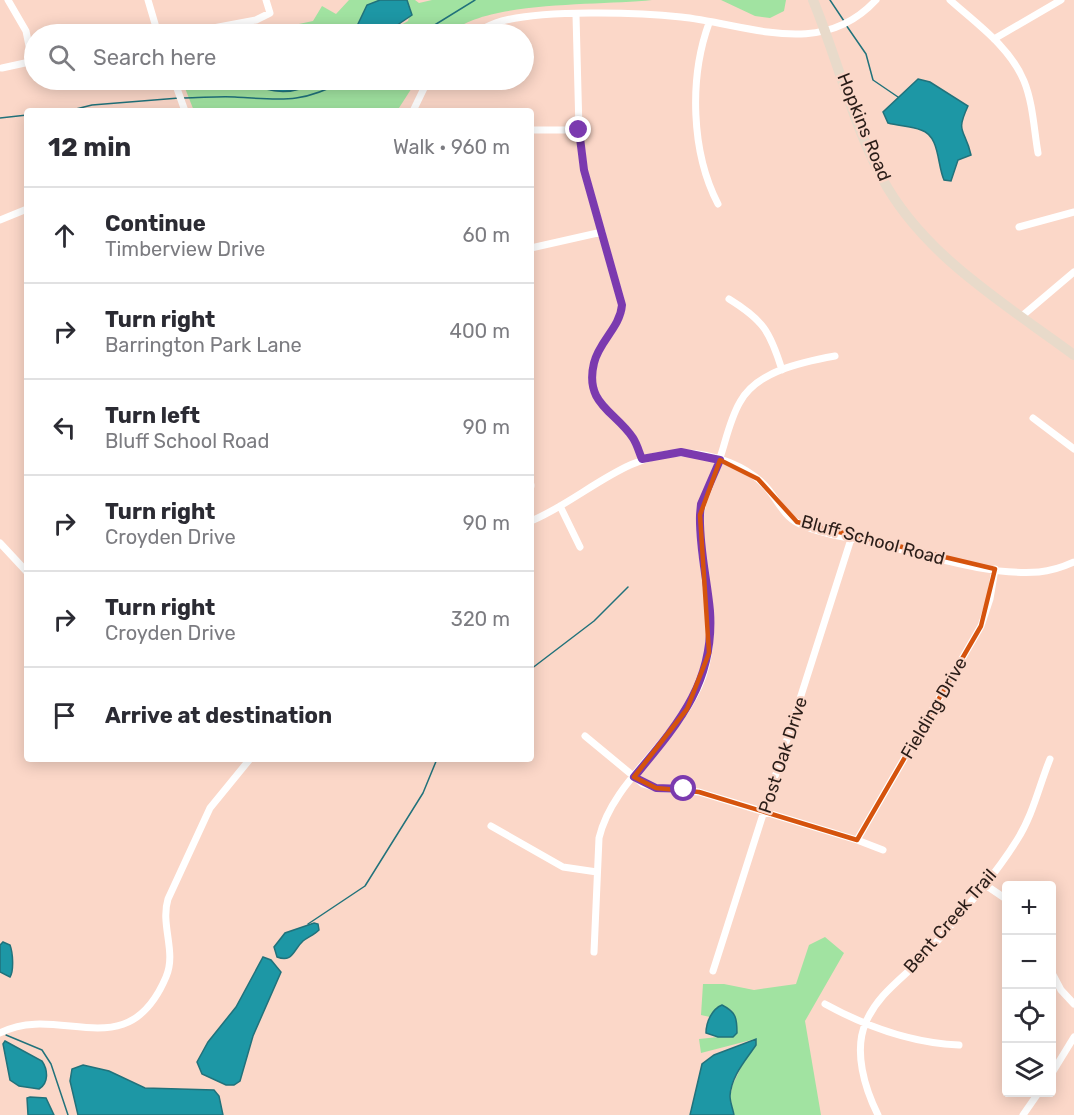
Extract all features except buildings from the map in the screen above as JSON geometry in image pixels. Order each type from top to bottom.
[{"type":"main road","name":"Hopkins Road","points":[[813,0],[867,145],[882,179],[902,209],[929,241],[963,273],[1074,355]]},
{"type":"street","points":[[8,0],[24,28]]},
{"type":"street","points":[[148,0],[155,24]]},
{"type":"street","points":[[235,24],[256,20],[270,13],[266,0]]},
{"type":"street","points":[[491,24],[512,19],[576,15],[672,16],[757,32],[826,32],[855,19],[876,0]]},
{"type":"street","points":[[950,0],[994,39],[1017,67],[1025,83],[1038,153]]},
{"type":"street","points":[[994,39],[1061,0]]},
{"type":"street","points":[[576,15],[579,130],[584,170],[622,305],[619,320],[594,361],[594,387],[602,407],[632,436],[642,459]]},
{"type":"street","points":[[708,23],[699,56],[695,106],[706,176],[718,204]]},
{"type":"street","points":[[2,68],[24,63]]},
{"type":"street","points":[[178,90],[184,108]]},
{"type":"street","points":[[414,108],[423,90]]},
{"type":"street","points":[[534,130],[579,130]]},
{"type":"street","points":[[0,220],[24,210]]},
{"type":"street","points":[[1019,227],[1074,212]]},
{"type":"street","points":[[534,247],[602,232]]},
{"type":"street","points":[[1022,316],[1074,272]]},
{"type":"street","points":[[729,299],[762,323],[771,337],[782,370]]},
{"type":"street","points":[[594,952],[598,838],[606,814],[687,710],[703,676],[709,653],[710,612],[700,515],[701,504],[720,460],[736,411],[747,391],[782,370],[835,356]]},
{"type":"street","points":[[1033,418],[1074,449]]},
{"type":"street","name":"Bluff School Road","points":[[534,519],[642,459],[681,452],[720,460],[758,479],[788,516],[796,522],[851,538],[995,569],[1040,572],[1074,562]]},
{"type":"street","points":[[560,506],[580,547]]},
{"type":"street","name":"Post Oak Drive","points":[[713,971],[851,538]]},
{"type":"street","points":[[0,543],[24,569]]},
{"type":"street","name":"Fielding Drive","points":[[857,840],[981,626],[990,599],[995,569]]},
{"type":"street","points":[[585,735],[634,777],[656,788],[684,789],[857,840],[883,850]]},
{"type":"street","name":"Bent Creek Trail","points":[[865,1023],[892,983],[925,955],[1018,839],[1033,808],[1050,759]]},
{"type":"street","points":[[3,1031],[51,1024],[105,1029],[134,1018],[149,1005],[158,993],[169,968],[165,915],[168,899],[210,808],[248,762]]},
{"type":"street","points":[[491,826],[563,867],[597,872]]},
{"type":"street","points":[[984,884],[1002,896]]},
{"type":"street","points":[[1056,981],[1074,1004]]},
{"type":"street","points":[[825,1004],[865,1023],[913,1040],[958,1045]]},
{"type":"street","points":[[865,1023],[862,1066],[865,1084],[878,1115]]},
{"type":"street","points":[[1056,1066],[1074,1037]]},
{"type":"street","points":[[1023,1115],[1036,1097]]},
{"type":"highlighted area","points":[[720,460],[758,479],[797,522],[995,569],[981,626],[857,840],[699,792],[656,788],[634,777],[687,709],[709,653],[700,515]]},
{"type":"green space","points":[[349,0],[380,0],[366,9],[358,24],[299,24],[313,21],[322,6],[336,14]]},
{"type":"green space","points":[[407,0],[415,0],[419,3],[432,0],[652,0],[515,10],[488,15],[465,24],[402,24],[408,21],[411,10]]},
{"type":"green space","points":[[721,0],[786,0],[784,11],[770,18],[755,16]]},
{"type":"green space","points":[[186,90],[284,92],[294,90],[411,90],[399,108],[193,108]]},
{"type":"green space","points":[[825,937],[844,953],[805,1021],[821,1115],[734,1115],[730,1096],[733,1084],[755,1039],[701,1053],[699,1039],[718,1037],[732,1010],[720,1006],[710,1017],[701,1015],[703,984],[724,984],[754,990],[796,984],[809,945]]},
{"type":"water","points":[[380,0],[407,0],[412,15],[399,24],[358,24],[367,5]]},
{"type":"water","points":[[918,79],[930,82],[968,106],[962,122],[962,131],[971,155],[958,160],[951,181],[944,180],[932,138],[917,129],[888,123],[883,112]]},
{"type":"water","points":[[270,90],[295,90],[281,92]]},
{"type":"water","points":[[314,923],[318,924],[319,930],[303,941],[290,957],[277,957],[274,947],[285,933]]},
{"type":"water","points":[[3,942],[11,948],[13,966],[10,977],[0,972],[0,945]]},
{"type":"water","points":[[263,957],[271,960],[281,972],[253,1036],[240,1081],[234,1085],[226,1085],[202,1074],[197,1062],[208,1042],[236,1007]]},
{"type":"water","points":[[722,1005],[733,1013],[736,1019],[737,1033],[733,1037],[718,1037],[706,1033],[710,1016]]},
{"type":"water","points":[[756,1039],[756,1045],[733,1082],[730,1098],[734,1115],[690,1115],[702,1064],[714,1055]]},
{"type":"water","points":[[5,1041],[42,1061],[46,1076],[45,1083],[39,1089],[19,1086],[10,1080],[3,1044]]},
{"type":"water","points":[[83,1065],[109,1071],[145,1088],[214,1090],[219,1096],[223,1115],[78,1115],[70,1081],[72,1069]]},
{"type":"water","points":[[27,1098],[46,1098],[54,1115],[28,1115]]},
{"type":"waterway","points":[[436,24],[475,0]]},
{"type":"waterway","points":[[830,0],[844,21]]},
{"type":"waterway","points":[[846,25],[866,54],[873,80],[898,97]]},
{"type":"waterway","points":[[184,98],[292,99],[324,90]]},
{"type":"waterway","points":[[80,108],[179,98]]},
{"type":"waterway","points":[[0,118],[24,115]]},
{"type":"waterway","points":[[534,667],[594,621],[628,587]]},
{"type":"waterway","points":[[308,924],[365,886],[423,793],[436,762]]},
{"type":"waterway","points":[[6,1035],[42,1050],[51,1064],[68,1115]]},
{"type":"route","points":[[579,130],[584,170],[622,305],[615,328],[606,338],[594,361],[592,377],[596,395],[602,407],[632,436],[642,459],[681,452],[720,460],[701,504],[700,515],[710,612],[709,653],[703,676],[687,710],[634,777],[643,784],[656,788],[684,789]]}]
